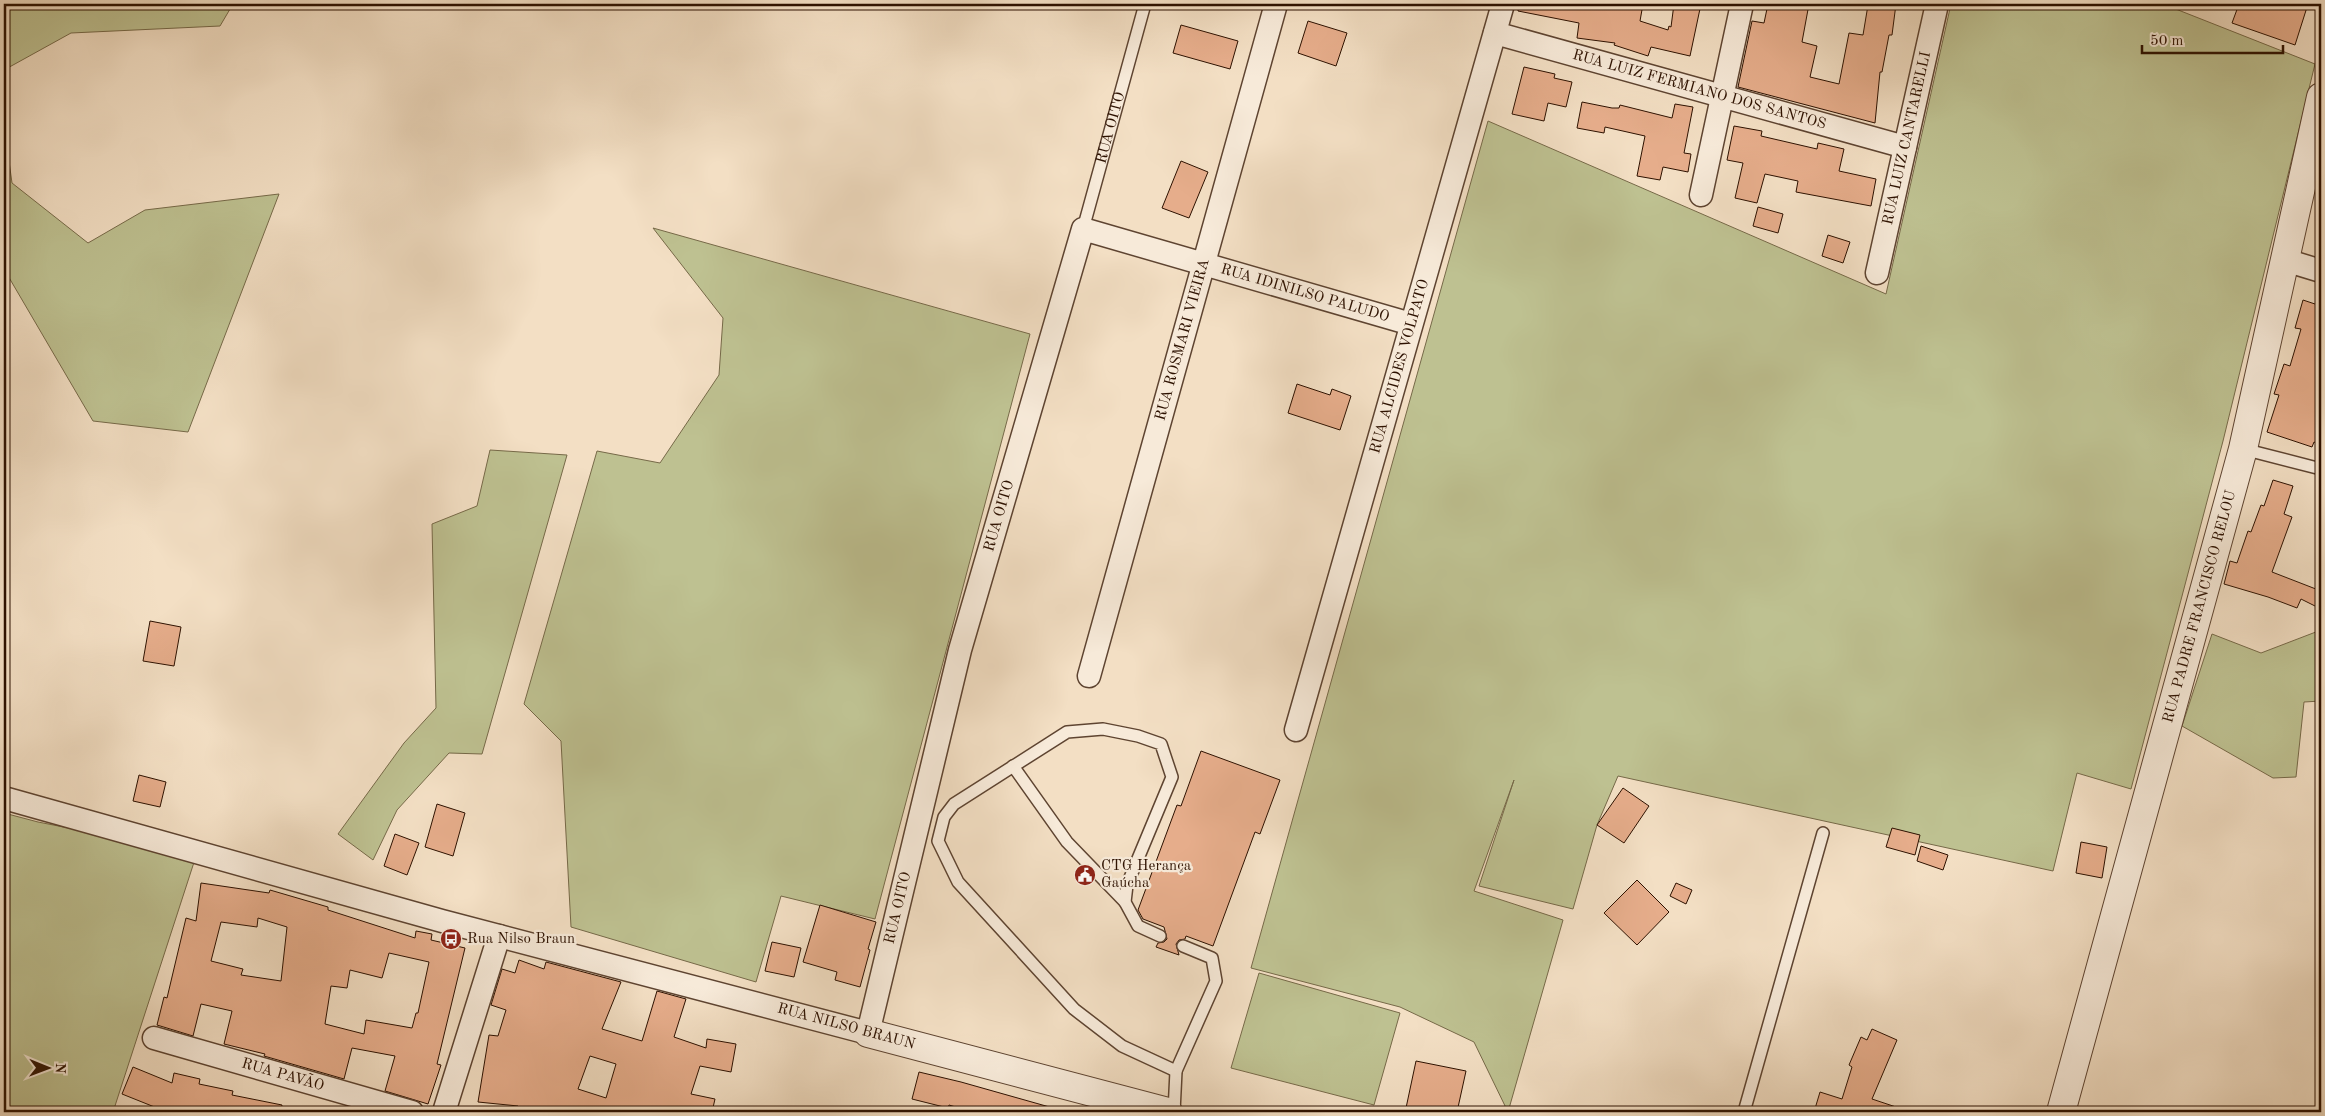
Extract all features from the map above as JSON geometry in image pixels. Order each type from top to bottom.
[{"type":"street","name":"RUA ROSMARI VIEIRA","points":[[1089,676],[1276,4]]},
{"type":"street","name":"RUA ALCIDES VOLPATO","points":[[1296,730],[1503,4]]},
{"type":"street","points":[[1700,195],[1742,4]]},
{"type":"street","name":"RUA LUIZ CANTARELLI","points":[[1877,273],[1937,4]]},
{"type":"street","name":"RUA LUIZ FERMIANO DOS SANTOS","points":[[1495,33],[1905,147]]},
{"type":"street","name":"RUA PADRE FRANCISCO RELOU","points":[[2061,1112],[2243,449],[2321,97]]},
{"type":"street","name":"RUA IDINILSO PALUDO","points":[[1083,229],[1412,324]]},
{"type":"street","name":"RUA OITO","points":[[868,1033],[960,650],[1083,229]]},
{"type":"street","points":[[2285,260],[2321,271]]},
{"type":"street","name":"RUA NILSO BRAUN","points":[[4,798],[499,936],[1168,1112]]},
{"type":"street","points":[[444,1112],[499,936]]},
{"type":"street","name":"RUA PAVÃO","points":[[154,1038],[412,1112]]},
{"type":"lane","name":"RUA OITO","points":[[1083,229],[1145,4]]},
{"type":"lane","points":[[2243,449],[2321,469]]},
{"type":"lane","points":[[1125,902],[1127,885],[1172,777],[1161,744],[1138,736],[1104,729],[1067,732],[954,804],[944,817],[938,841],[958,882],[1074,1009],[1122,1046],[1176,1072]]},
{"type":"lane","points":[[1013,766],[1067,842],[1125,902],[1138,926],[1160,936]]},
{"type":"lane","points":[[1744,1112],[1823,833]]},
{"type":"lane","points":[[1174,1112],[1176,1072],[1216,982],[1212,958],[1182,946]]},
{"type":"green space","points":[[4,4],[233,4],[220,26],[71,33],[4,70]]},
{"type":"green space","points":[[1951,4],[2163,4],[2315,64],[2223,441],[2131,789],[2077,773],[2053,871],[1618,776],[1597,825],[1573,909],[1479,886],[1514,780],[1474,891],[1563,920],[1508,1112],[1474,1042],[1400,1007],[1251,968],[1488,121],[1886,294]]},
{"type":"green space","points":[[4,125],[12,183],[88,243],[145,210],[279,194],[188,432],[93,421],[4,269]]},
{"type":"green space","points":[[653,228],[1030,334],[875,919],[781,896],[756,982],[571,927],[561,741],[524,704],[597,451],[660,463],[719,375],[723,318]]},
{"type":"green space","points":[[490,450],[567,455],[482,754],[449,753],[397,810],[373,860],[338,834],[404,743],[436,708],[432,524],[477,506]]},
{"type":"green space","points":[[2321,630],[2321,701],[2304,702],[2296,777],[2273,778],[2182,726],[2212,634],[2261,653]]},
{"type":"green space","points":[[4,813],[38,822],[197,853],[113,1112],[4,1112]]},
{"type":"green space","points":[[1259,973],[1400,1013],[1374,1105],[1231,1068]]},
{"type":"building","points":[[1518,4],[1643,4],[1640,21],[1668,30],[1669,26],[1671,27],[1674,4],[1701,4],[1690,56],[1651,47],[1648,56],[1614,45],[1615,43],[1577,38],[1579,23],[1518,11]]},
{"type":"building","points":[[1768,4],[1809,4],[1802,42],[1817,46],[1810,77],[1839,84],[1849,33],[1863,35],[1868,5],[1896,4],[1892,35],[1889,35],[1882,72],[1880,72],[1875,123],[1738,87],[1752,21],[1764,23]]},
{"type":"building","points":[[2239,4],[2308,4],[2295,45],[2232,23]]},
{"type":"building","points":[[1308,21],[1347,33],[1336,66],[1298,53]]},
{"type":"building","points":[[1181,25],[1238,41],[1230,69],[1173,53]]},
{"type":"building","points":[[1524,67],[1555,74],[1554,78],[1572,82],[1566,107],[1548,103],[1544,121],[1512,114]]},
{"type":"building","points":[[1582,102],[1612,108],[1619,108],[1620,105],[1672,118],[1675,104],[1693,107],[1684,153],[1691,154],[1688,172],[1663,167],[1660,180],[1637,176],[1645,136],[1605,127],[1604,133],[1577,128]]},
{"type":"building","points":[[1734,126],[1762,131],[1761,136],[1817,149],[1818,143],[1844,149],[1839,171],[1876,179],[1871,206],[1796,192],[1798,181],[1765,174],[1757,203],[1735,198],[1743,163],[1727,160]]},
{"type":"building","points":[[1181,161],[1208,172],[1189,218],[1162,208]]},
{"type":"building","points":[[1758,207],[1783,214],[1778,233],[1753,226]]},
{"type":"building","points":[[1828,235],[1850,242],[1843,263],[1822,256]]},
{"type":"building","points":[[2303,300],[2321,306],[2321,445],[2314,442],[2312,447],[2267,432],[2279,395],[2274,394],[2284,364],[2290,366],[2301,329],[2295,328]]},
{"type":"building","points":[[1297,384],[1330,395],[1332,389],[1351,396],[1340,430],[1288,413]]},
{"type":"building","points":[[2273,480],[2293,486],[2284,514],[2292,517],[2272,572],[2321,591],[2321,609],[2301,599],[2297,608],[2224,584],[2230,561],[2237,563],[2248,531],[2251,532],[2261,505],[2264,506]]},
{"type":"building","points":[[150,621],[181,627],[174,666],[143,661]]},
{"type":"building","points":[[1201,751],[1280,780],[1260,834],[1255,832],[1213,946],[1186,936],[1185,939],[1179,940],[1176,944],[1179,955],[1156,947],[1158,943],[1164,942],[1167,939],[1164,927],[1143,919],[1138,910],[1177,805],[1181,806]]},
{"type":"building","points":[[139,775],[166,782],[160,807],[133,801]]},
{"type":"building","points":[[1623,788],[1649,806],[1624,843],[1597,825]]},
{"type":"building","points":[[437,804],[465,813],[453,856],[425,847]]},
{"type":"building","points":[[1892,828],[1920,835],[1915,855],[1886,847]]},
{"type":"building","points":[[395,834],[419,843],[407,875],[384,866]]},
{"type":"building","points":[[2081,842],[2107,847],[2102,878],[2076,873]]},
{"type":"building","points":[[1921,846],[1948,855],[1943,870],[1917,861]]},
{"type":"building","points":[[1637,880],[1669,912],[1637,945],[1604,913]]},
{"type":"building","points":[[201,883],[269,893],[270,890],[328,907],[328,910],[415,938],[416,931],[432,934],[431,940],[465,948],[437,1064],[441,1065],[428,1104],[385,1091],[395,1056],[352,1048],[344,1079],[264,1056],[265,1054],[224,1044],[232,1011],[201,1004],[193,1036],[157,1025],[164,997],[167,998],[186,918],[196,921]],"holes":[[[258,918],[287,927],[281,981],[241,975],[243,969],[211,961],[221,922],[257,927]],[[389,953],[429,962],[418,1013],[416,1013],[412,1028],[366,1020],[364,1034],[325,1024],[331,986],[347,988],[350,970],[382,978]]]},
{"type":"building","points":[[1676,883],[1692,890],[1686,904],[1670,896]]},
{"type":"building","points":[[820,905],[876,922],[860,987],[835,980],[837,972],[803,962]]},
{"type":"building","points":[[772,942],[801,948],[794,977],[765,971]]},
{"type":"building","points":[[519,960],[544,969],[546,962],[621,982],[602,1029],[642,1041],[657,991],[686,999],[674,1037],[706,1048],[707,1039],[736,1044],[731,1072],[700,1066],[691,1094],[715,1099],[712,1112],[516,1112],[518,1106],[478,1102],[489,1035],[498,1036],[506,1010],[491,1005],[502,969],[515,973]],"holes":[[[590,1056],[616,1064],[606,1098],[578,1089]]]},
{"type":"building","points":[[1872,1029],[1897,1040],[1872,1099],[1902,1109],[1902,1112],[1814,1112],[1820,1092],[1842,1099],[1852,1067],[1849,1065],[1861,1037],[1867,1040]]},
{"type":"building","points":[[1416,1061],[1466,1071],[1457,1112],[1427,1112],[1406,1108]]},
{"type":"building","points":[[133,1067],[172,1083],[174,1073],[200,1079],[199,1084],[233,1091],[232,1095],[282,1105],[281,1112],[167,1112],[122,1094]]},
{"type":"building","points":[[919,1072],[1053,1108],[1052,1112],[972,1112],[949,1105],[948,1108],[912,1099]]},
{"type":"place","name":"CTG Herança Gaúcha","points":[[1085,875]]},
{"type":"place","name":"Rua Nilso Braun","points":[[451,939]]}]
